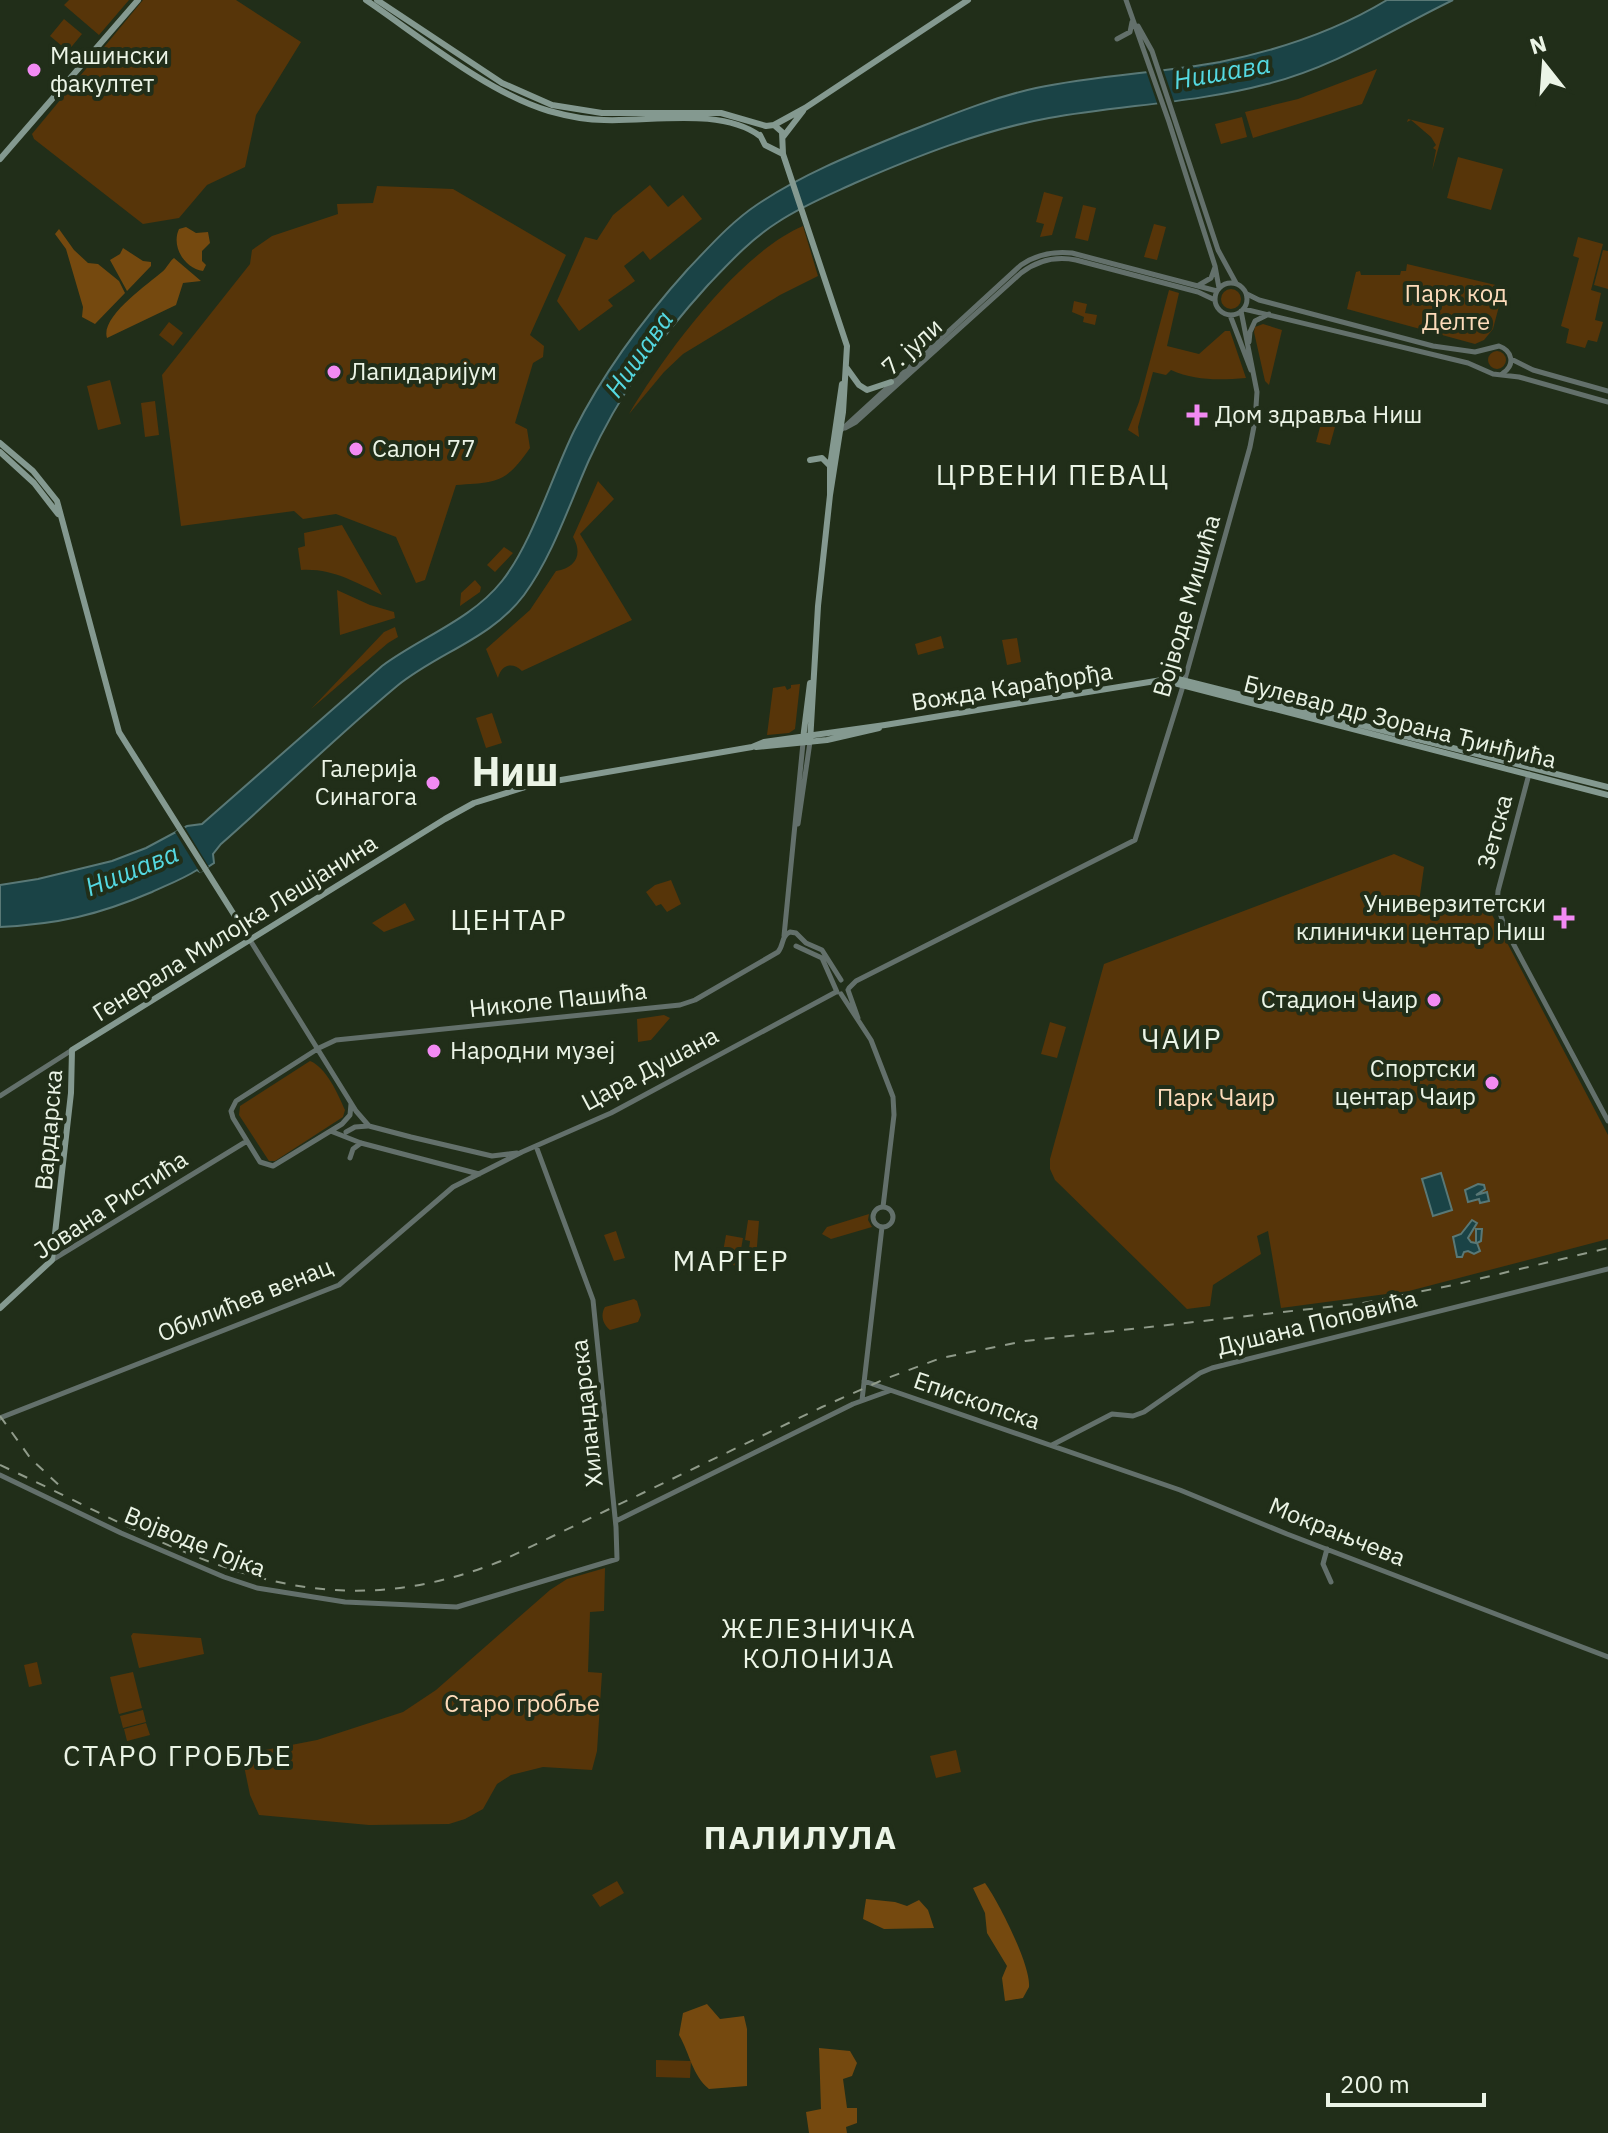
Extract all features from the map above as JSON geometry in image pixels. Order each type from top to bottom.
[{"type":"main road","points":[[0,159],[138,0]]},
{"type":"main road","points":[[366,0],[499,90],[536,106],[602,120],[719,120],[743,125],[760,136],[765,145],[783,154]]},
{"type":"main road","points":[[377,0],[502,83],[552,105],[602,113],[721,113],[766,126],[774,125],[805,108],[965,1]]},
{"type":"main road","points":[[773,147],[805,108]]},
{"type":"main road","points":[[774,125],[781,129],[783,154],[847,346],[807,739]]},
{"type":"main road","points":[[760,136],[766,126]]},
{"type":"main road","points":[[846,370],[867,390],[891,382]]},
{"type":"main road","points":[[830,495],[833,437],[846,370]]},
{"type":"main road","points":[[0,443],[33,471],[57,501],[119,732],[250,940]]},
{"type":"main road","points":[[0,452],[34,483],[60,517]]},
{"type":"main road","points":[[810,460],[822,458],[830,466]]},
{"type":"main road","name":"Вожда Карађорђа","points":[[555,781],[752,747],[764,742],[869,731],[885,725],[1144,684],[1184,682]]},
{"type":"main road","name":"Булевар др Зорана Ђинђића","points":[[1184,682],[1608,787]]},
{"type":"main road","name":"Булевар др Зорана Ђинђића","points":[[1530,770],[1608,795]]},
{"type":"main road","name":"Генерала Милојка Лешјанина","points":[[72,1050],[445,819],[474,803],[555,781]]},
{"type":"main road","name":"Вардарска","points":[[52,1260],[71,1093],[72,1050]]},
{"type":"main road","name":"Јована Ристића","points":[[0,1308],[52,1260]]},
{"type":"street","points":[[1120,40],[1133,35],[1133,20],[1126,0]]},
{"type":"street","points":[[1133,20],[1146,36],[1172,121],[1218,250],[1236,283],[1247,294],[1259,300],[1433,346],[1471,352],[1499,346],[1507,350],[1511,359],[1508,369],[1502,374]]},
{"type":"street","points":[[1172,121],[1215,266],[1218,289],[1215,300]]},
{"type":"street","points":[[1004,284],[1034,257],[1064,252],[1112,261],[1218,289],[1226,283],[1236,283]]},
{"type":"street","points":[[1004,284],[1032,265],[1048,259],[1069,258],[1198,292],[1215,300],[1221,311],[1230,315],[1242,310],[1271,314],[1608,402]]},
{"type":"street","points":[[1199,285],[1211,278],[1215,266]]},
{"type":"street","name":"7. јули","points":[[833,437],[1004,284]]},
{"type":"street","name":"7. јули","points":[[840,431],[856,422],[1004,284]]},
{"type":"street","points":[[1242,310],[1247,294]]},
{"type":"street","name":"Војводе Мишића","points":[[846,985],[1135,840],[1184,682],[1250,447],[1257,409],[1242,310]]},
{"type":"street","points":[[1249,347],[1252,325],[1262,316],[1271,314]]},
{"type":"street","name":"Војводе Мишића","points":[[1230,315],[1254,378]]},
{"type":"street","points":[[1485,351],[1482,360],[1485,369]]},
{"type":"street","points":[[1511,359],[1541,372],[1608,391]]},
{"type":"street","points":[[807,739],[801,814],[796,832],[784,939],[788,947],[796,946],[822,958],[837,991],[859,1019]]},
{"type":"street","name":"Зетска","points":[[1530,770],[1497,905],[1506,930],[1608,1121]]},
{"type":"street","points":[[787,915],[793,932],[822,950],[846,985],[893,1097],[883,1207]]},
{"type":"street","name":"Николе Пашића","points":[[247,1141],[233,1118],[231,1111],[234,1103],[336,1040],[680,1005],[695,1000],[778,952],[784,939],[793,932]]},
{"type":"street","points":[[796,946],[799,938]]},
{"type":"street","points":[[250,940],[350,1102],[369,1126]]},
{"type":"street","points":[[837,991],[846,985]]},
{"type":"street","points":[[837,991],[846,985]]},
{"type":"street","name":"Цара Душана","points":[[479,1174],[611,1113],[837,991]]},
{"type":"street","name":"Генерала Милојка Лешјанина","points":[[0,1096],[72,1050]]},
{"type":"street","points":[[346,1134],[350,1102]]},
{"type":"street","points":[[247,1141],[260,1162],[273,1166],[332,1132],[347,1120],[351,1110]]},
{"type":"street","points":[[346,1134],[357,1126],[369,1126],[479,1154],[499,1156],[522,1152]]},
{"type":"street","points":[[332,1132],[346,1134],[361,1143],[479,1174],[485,1164],[479,1154]]},
{"type":"street","name":"Јована Ристића","points":[[52,1260],[247,1141]]},
{"type":"street","points":[[350,1158],[353,1149],[361,1143]]},
{"type":"street","name":"Хиландарска","points":[[536,1146],[593,1300],[616,1521],[617,1559]]},
{"type":"street","name":"Обилићев венац","points":[[0,1418],[339,1285],[453,1187],[479,1174]]},
{"type":"street","points":[[883,1207],[891,1210],[894,1219],[891,1224],[882,1227],[873,1218],[877,1209],[883,1207]]},
{"type":"street","points":[[862,1400],[882,1227]]},
{"type":"street","name":"Душана Поповића","points":[[1051,1445],[1112,1414],[1133,1416],[1144,1412],[1212,1368],[1608,1269]]},
{"type":"street","name":"Епископска","points":[[864,1381],[1051,1445]]},
{"type":"street","points":[[616,1521],[862,1400],[880,1392],[892,1391]]},
{"type":"street","name":"Мокрањчева","points":[[1051,1445],[1180,1490],[1608,1657]]},
{"type":"street","name":"Војводе Гојка","points":[[0,1475],[224,1577],[257,1588],[345,1602],[457,1607],[617,1559]]},
{"type":"street","points":[[1327,1549],[1323,1564],[1331,1582]]},
{"type":"green space","points":[[69,0],[129,0],[99,35],[64,5]]},
{"type":"green space","points":[[143,0],[236,0],[301,42],[256,115],[245,167],[207,185],[179,218],[143,224],[34,139],[32,134]]},
{"type":"green space","points":[[64,19],[82,34],[68,51],[50,36]]},
{"type":"green space","points":[[1377,69],[1362,104],[1253,138],[1245,112],[1298,99]]},
{"type":"green space","points":[[1242,117],[1247,137],[1221,144],[1215,124]]},
{"type":"green space","points":[[1408,119],[1444,128],[1432,171],[1436,150],[1433,148],[1436,145],[1411,120],[1407,122]]},
{"type":"green space","points":[[1458,157],[1503,169],[1491,210],[1447,198]]},
{"type":"green space","points":[[650,185],[668,207],[683,195],[702,219],[650,260],[643,251],[624,266],[635,281],[608,300],[613,306],[579,331],[557,301],[585,237],[597,240],[613,215]]},
{"type":"green space","points":[[377,186],[453,189],[566,255],[530,335],[544,346],[543,357],[533,363],[515,423],[527,429],[530,448],[514,469],[499,479],[456,485],[425,580],[416,583],[396,537],[336,514],[303,519],[294,511],[181,526],[162,375],[250,264],[252,250],[272,236],[338,214],[337,204],[373,203]]},
{"type":"green space","points":[[1044,192],[1063,197],[1052,235],[1040,237],[1044,224],[1036,222]]},
{"type":"green space","points":[[1083,205],[1096,208],[1088,241],[1075,238]]},
{"type":"green space","points":[[1154,224],[1166,227],[1157,260],[1144,257]]},
{"type":"green space","points":[[803,226],[818,276],[780,295],[683,354],[629,414],[683,336],[729,282],[779,239]]},
{"type":"green space","points":[[1578,237],[1603,244],[1591,290],[1601,293],[1595,320],[1603,322],[1597,342],[1588,340],[1585,348],[1566,343],[1569,329],[1561,326],[1579,258],[1573,256]]},
{"type":"green space","points":[[1603,250],[1608,251],[1608,289],[1594,285]]},
{"type":"green space","name":"Парк код Делте","points":[[1407,264],[1504,287],[1493,329],[1484,340],[1475,344],[1347,309],[1356,272],[1360,271],[1361,275],[1400,275],[1401,271],[1406,271]]},
{"type":"green space","points":[[1231,289],[1238,292],[1241,299],[1238,306],[1231,309],[1224,306],[1221,299],[1224,292]]},
{"type":"green space","points":[[1169,290],[1179,293],[1167,346],[1199,354],[1225,331],[1230,331],[1246,378],[1208,379],[1171,370],[1166,375],[1153,372],[1138,427],[1139,437],[1128,430],[1139,402]]},
{"type":"green space","points":[[1074,301],[1087,304],[1085,313],[1097,315],[1095,325],[1083,322],[1084,317],[1072,312]]},
{"type":"green space","points":[[169,322],[183,333],[173,346],[159,335]]},
{"type":"green space","points":[[1263,324],[1282,330],[1269,385],[1265,381],[1254,332],[1255,327]]},
{"type":"green space","points":[[1497,351],[1506,360],[1497,369],[1488,360]]},
{"type":"green space","points":[[110,380],[121,424],[98,430],[87,386]]},
{"type":"green space","points":[[155,401],[159,435],[145,437],[141,403]]},
{"type":"green space","points":[[1324,412],[1338,416],[1330,445],[1316,442]]},
{"type":"green space","points":[[598,481],[614,499],[580,534],[632,620],[522,671],[507,666],[498,678],[486,649],[530,610],[556,571],[568,567],[576,559],[573,537]]},
{"type":"green space","points":[[342,525],[382,595],[333,574],[301,570],[298,548],[305,546],[304,533]]},
{"type":"green space","points":[[504,547],[513,553],[495,572],[487,565]]},
{"type":"green space","points":[[475,580],[481,587],[480,592],[460,606],[461,593]]},
{"type":"green space","points":[[337,590],[394,612],[395,618],[340,635]]},
{"type":"green space","points":[[395,627],[398,637],[311,709],[384,632]]},
{"type":"green space","points":[[941,636],[944,648],[918,655],[915,644]]},
{"type":"green space","points":[[1017,638],[1021,662],[1007,665],[1002,640]]},
{"type":"green space","points":[[800,684],[795,729],[789,733],[767,735],[773,688],[785,686],[787,690],[791,685]]},
{"type":"green space","points":[[492,713],[502,743],[486,748],[476,718]]},
{"type":"green space","name":"Парк Чаир","points":[[1394,854],[1424,867],[1419,902],[1454,912],[1456,906],[1491,913],[1608,1135],[1608,1239],[1409,1291],[1281,1308],[1268,1231],[1257,1236],[1261,1254],[1213,1285],[1210,1306],[1187,1309],[1055,1180],[1050,1169],[1050,1159],[1104,964]]},
{"type":"green space","points":[[671,880],[681,904],[667,912],[661,904],[656,906],[646,892],[655,885]]},
{"type":"green space","points":[[405,903],[415,920],[384,932],[372,923]]},
{"type":"green space","points":[[664,1015],[670,1018],[651,1040],[638,1042],[637,1019]]},
{"type":"green space","points":[[1050,1022],[1066,1027],[1057,1058],[1041,1054]]},
{"type":"green space","points":[[310,1061],[331,1082],[345,1110],[343,1117],[275,1161],[269,1161],[239,1115],[240,1106]]},
{"type":"green space","points":[[869,1214],[872,1227],[831,1239],[822,1234],[827,1227]]},
{"type":"green space","points":[[748,1220],[759,1221],[756,1259],[748,1257],[750,1241],[745,1240]]},
{"type":"green space","points":[[616,1231],[625,1258],[614,1261],[604,1235]]},
{"type":"green space","points":[[726,1235],[743,1238],[738,1266],[721,1263]]},
{"type":"green space","points":[[634,1299],[641,1315],[638,1322],[610,1330],[603,1320],[605,1307]]},
{"type":"green space","name":"Старо гробље","points":[[605,1568],[604,1611],[590,1612],[588,1672],[602,1673],[597,1751],[592,1770],[543,1767],[511,1775],[497,1784],[483,1809],[449,1824],[369,1825],[259,1815],[250,1795],[244,1766],[250,1756],[260,1751],[317,1740],[403,1712],[436,1690],[550,1590],[567,1579]]},
{"type":"green space","points":[[133,1633],[201,1638],[204,1654],[139,1668],[131,1636]]},
{"type":"green space","points":[[37,1662],[42,1684],[29,1687],[24,1665]]},
{"type":"green space","points":[[133,1672],[142,1708],[119,1714],[110,1677]]},
{"type":"green space","points":[[143,1710],[146,1722],[123,1728],[120,1716]]},
{"type":"green space","points":[[146,1723],[150,1735],[127,1741],[124,1729]]},
{"type":"green space","points":[[956,1750],[961,1772],[936,1778],[930,1756]]},
{"type":"green space","points":[[617,1881],[624,1893],[600,1907],[592,1895]]},
{"type":"green space","points":[[656,2060],[691,2061],[690,2078],[656,2077]]},
{"type":"shaded area","points":[[186,227],[196,233],[208,232],[210,243],[202,251],[202,261],[206,265],[203,271],[190,266],[178,249],[179,229]]},
{"type":"shaded area","points":[[59,229],[74,250],[88,263],[98,264],[119,281],[125,293],[95,324],[82,317],[83,307],[66,249],[55,234]]},
{"type":"shaded area","points":[[123,248],[143,261],[151,262],[151,266],[127,291],[110,260]]},
{"type":"shaded area","points":[[174,258],[201,281],[183,283],[176,305],[107,338],[107,330],[118,311]]},
{"type":"shaded area","points":[[985,1883],[1005,1918],[1025,1964],[1029,1987],[1023,1998],[1005,2001],[1002,1978],[1007,1966],[987,1933],[985,1913],[973,1888]]},
{"type":"shaded area","points":[[866,1899],[907,1906],[919,1900],[928,1910],[934,1928],[884,1929],[863,1919]]},
{"type":"shaded area","points":[[707,2004],[720,2019],[744,2016],[747,2029],[747,2086],[709,2089],[695,2071],[679,2035],[683,2013]]},
{"type":"shaded area","points":[[819,2048],[850,2051],[857,2063],[852,2076],[843,2079],[847,2108],[857,2108],[857,2123],[846,2127],[847,2133],[809,2133],[806,2112],[821,2109]]},
{"type":"water","name":"Нишава","points":[[1387,0],[1453,0],[1339,58],[1292,77],[1213,96],[1049,118],[1000,129],[878,173],[778,222],[750,243],[708,285],[641,368],[613,412],[589,460],[544,563],[511,610],[480,634],[397,686],[221,844],[213,854],[214,863],[200,872],[197,870],[152,892],[96,912],[41,924],[0,927],[0,885],[112,861],[146,848],[187,826],[202,824],[382,666],[461,617],[490,595],[523,548],[574,431],[611,367],[640,326],[688,269],[730,226],[758,204],[847,157],[985,102],[1059,84],[1197,66],[1264,52],[1327,30]]},
{"type":"water","points":[[1441,1173],[1452,1210],[1433,1216],[1422,1179]]},
{"type":"water","points":[[1478,1184],[1484,1185],[1485,1189],[1476,1195],[1487,1192],[1489,1201],[1480,1203],[1479,1199],[1468,1202],[1465,1190]]},
{"type":"water","points":[[1472,1220],[1477,1223],[1468,1238],[1476,1243],[1476,1229],[1482,1229],[1481,1241],[1477,1243],[1480,1251],[1474,1254],[1464,1252],[1462,1257],[1457,1257],[1453,1237],[1461,1234]]},
{"type":"pier","points":[[1162,66],[1175,104],[1158,106],[1145,68]]},
{"type":"pier","points":[[184,826],[209,867],[200,873],[175,832]]},
{"type":"railway","points":[[0,1465],[124,1525],[242,1573],[302,1586],[364,1591],[430,1583],[501,1561],[822,1407],[941,1358],[1025,1341],[1363,1303],[1608,1248]]},
{"type":"railway","points":[[0,1416],[31,1459],[61,1487]]},
{"type":"place","name":"Машински факултет","points":[[34,70]]},
{"type":"place","name":"Лапидаријум","points":[[334,372]]},
{"type":"place","name":"Дом здравља Ниш","points":[[1197,415]]},
{"type":"place","name":"Салон 77","points":[[356,449]]},
{"type":"place","name":"Галерија Синагога","points":[[433,783]]},
{"type":"place","name":"Универзитетски клинички центар Ниш","points":[[1564,918]]},
{"type":"place","name":"Стадион Чаир","points":[[1434,1000]]},
{"type":"place","name":"Народни музеј","points":[[434,1051]]},
{"type":"place","name":"Спортски центар Чаир","points":[[1492,1083]]},
{"type":"district","name":"ЦРВЕНИ ПЕВАЦ","points":[[1053,475]]},
{"type":"district","name":"Ниш","points":[[515,772]]},
{"type":"district","name":"ЦЕНТАР","points":[[509,920]]},
{"type":"district","name":"ЧАИР","points":[[1182,1039]]},
{"type":"district","name":"МАРГЕР","points":[[731,1261]]},
{"type":"district","name":"ЖЕЛЕЗНИЧКА КОЛОНИЈА","points":[[819,1644]]},
{"type":"district","name":"СТАРО ГРОБЉЕ","points":[[178,1756]]},
{"type":"district","name":"ПАЛИЛУЛА","points":[[801,1838]]}]
